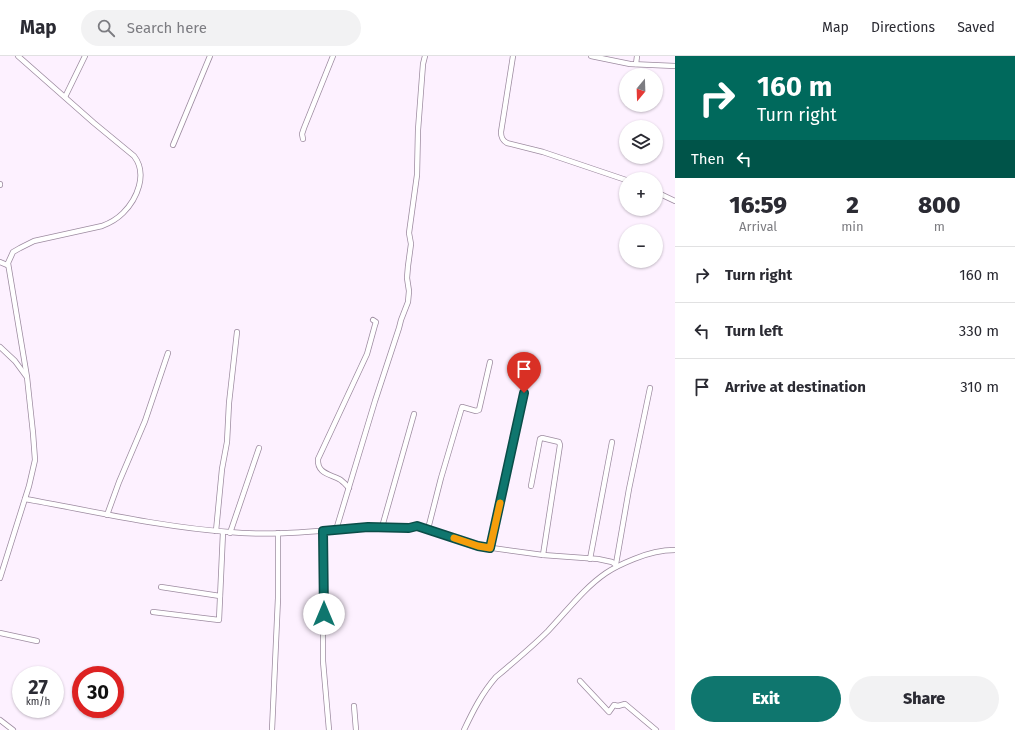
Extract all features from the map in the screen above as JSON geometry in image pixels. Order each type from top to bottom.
[{"type":"street","points":[[0,578],[32,476],[35,460],[27,377],[7,265],[13,252],[30,242],[102,226],[111,222],[124,212],[134,198],[138,189],[141,175],[138,162],[134,156],[18,56]]},
{"type":"street","points":[[65,97],[85,56]]},
{"type":"street","points":[[173,145],[210,56]]},
{"type":"street","points":[[303,139],[302,134],[304,128],[333,56]]},
{"type":"street","points":[[336,530],[375,402],[408,302],[409,291],[407,278],[411,244],[410,233],[417,175],[418,130],[423,64],[425,56]]},
{"type":"street","points":[[513,56],[501,132],[504,141],[543,152],[619,178]]},
{"type":"street","points":[[591,56],[636,64],[675,66]]},
{"type":"street","points":[[636,64],[637,56]]},
{"type":"street","points":[[663,195],[675,201]]},
{"type":"street","points":[[0,262],[7,265]]},
{"type":"street","points":[[349,488],[341,480],[320,470],[317,465],[367,354],[376,325],[376,322],[373,320]]},
{"type":"street","points":[[216,531],[222,469],[227,442],[229,403],[237,332]]},
{"type":"street","points":[[0,347],[15,361],[27,377]]},
{"type":"street","points":[[107,515],[119,482],[145,421],[168,354]]},
{"type":"street","points":[[428,529],[462,407],[476,411],[479,410],[490,362]]},
{"type":"street","points":[[617,565],[631,482],[650,388]]},
{"type":"street","points":[[490,548],[524,393]]},
{"type":"street","points":[[382,528],[414,414]]},
{"type":"street","points":[[531,486],[540,439],[542,438],[559,442],[560,445],[543,555]]},
{"type":"street","points":[[590,559],[612,442]]},
{"type":"street","points":[[230,532],[259,448]]},
{"type":"street","points":[[25,499],[107,515],[180,527],[223,532],[278,533],[366,528],[409,528],[417,526],[478,546],[543,555],[609,561],[617,565]]},
{"type":"street","points":[[323,531],[324,661],[328,730]]},
{"type":"street","points":[[153,612],[219,620],[223,532]]},
{"type":"street","points":[[272,730],[278,598],[278,533]]},
{"type":"street","points":[[464,730],[476,704],[496,677],[548,631],[596,581],[617,565],[641,556],[675,550]]},
{"type":"street","points":[[161,587],[220,596]]},
{"type":"street","points":[[0,633],[37,641]]},
{"type":"street","points":[[580,681],[609,712],[614,705],[618,706],[625,704],[656,730]]},
{"type":"street","points":[[354,706],[356,730]]},
{"type":"street","points":[[0,720],[13,730]]},
{"type":"slow traffic","points":[[454,538],[478,546],[490,548],[500,503]]},
{"type":"route","points":[[324,614],[323,531],[368,527],[409,528],[417,526],[478,546],[490,548],[524,393]]}]
